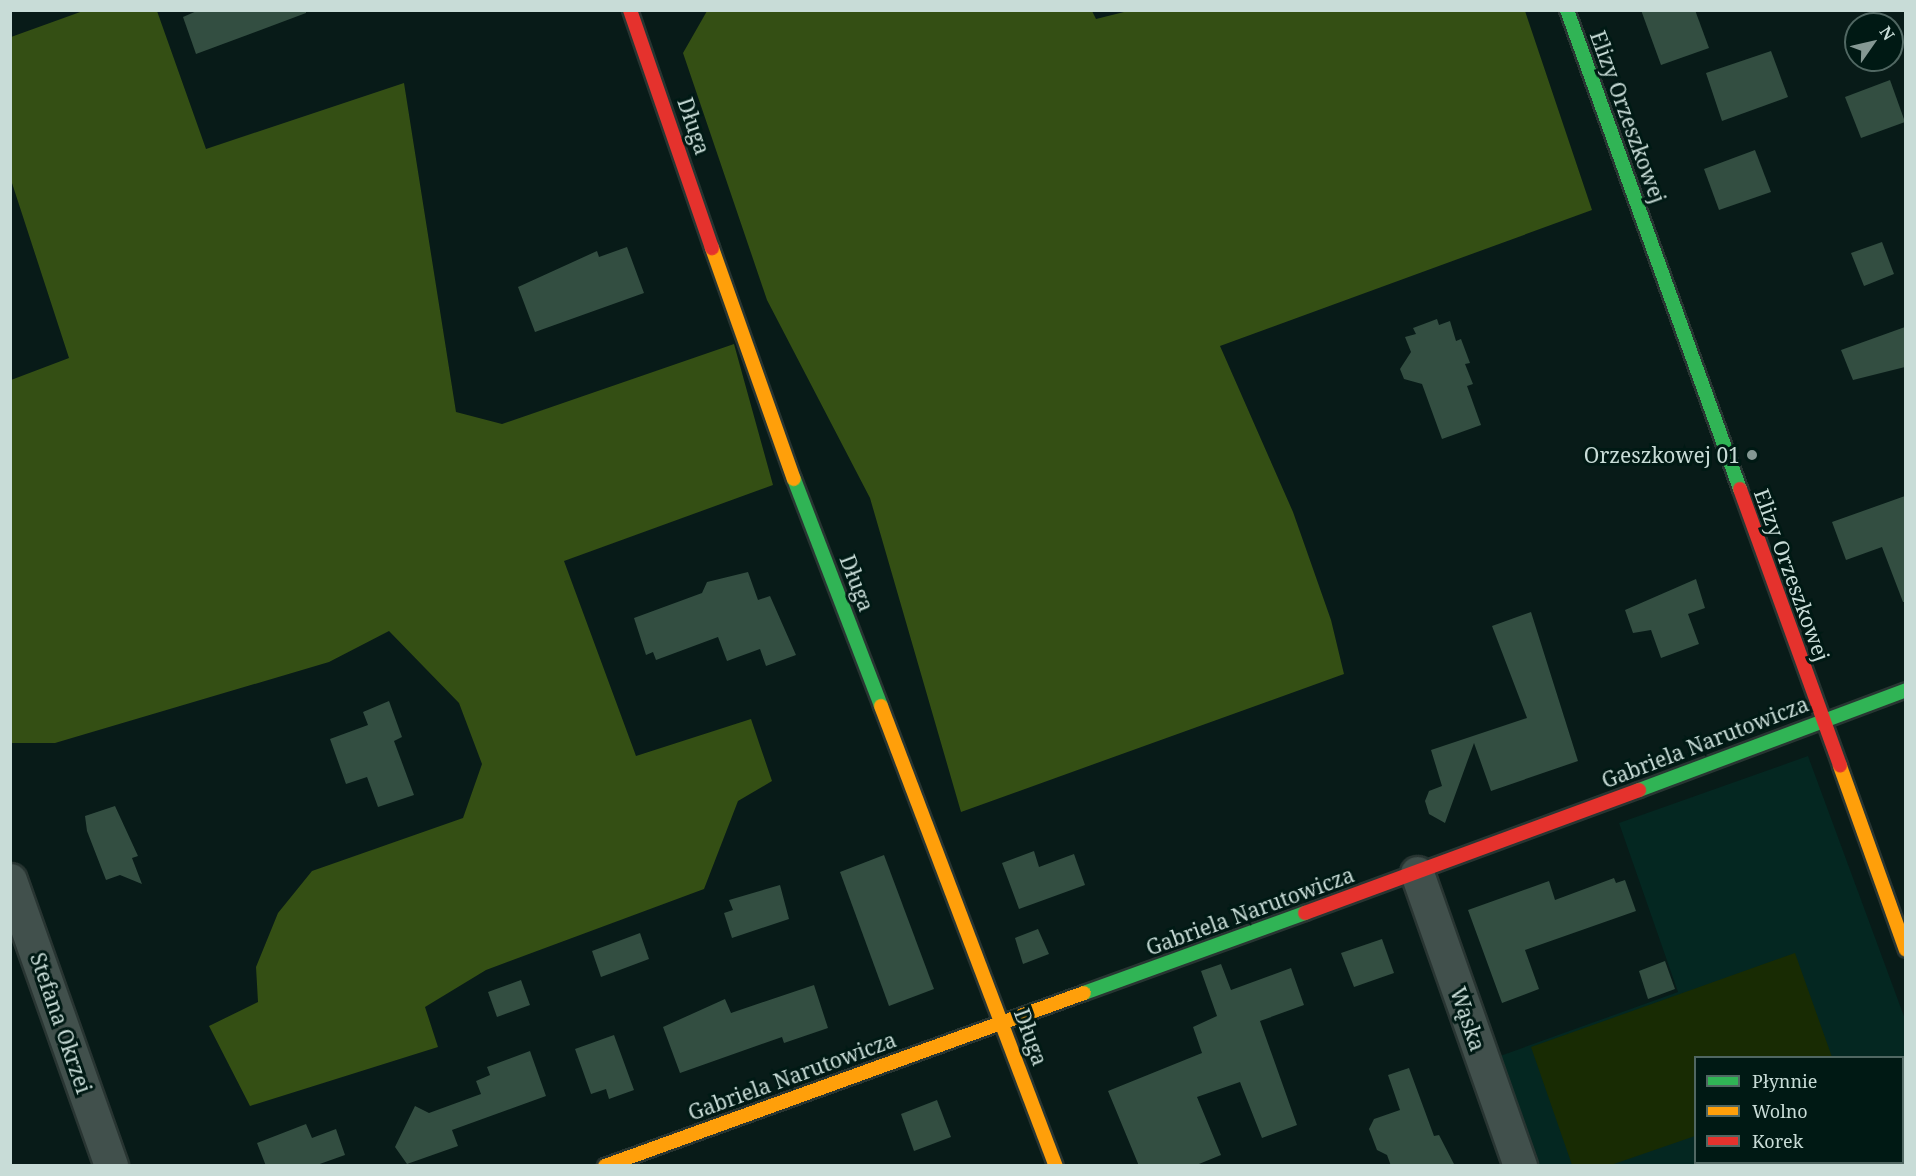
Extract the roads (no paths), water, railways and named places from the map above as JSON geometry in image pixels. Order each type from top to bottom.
[{"type":"street","name":"Długa","points":[[630,10],[772,420],[1056,1166]]},
{"type":"street","name":"Elizy Orzeszkowej","points":[[1567,10],[1905,950]]},
{"type":"street","name":"Gabriela Narutowicza","points":[[605,1166],[1418,873],[1822,719],[1905,690]]},
{"type":"street","name":"Wąska","points":[[1418,873],[1520,1166]]},
{"type":"street","name":"Stefana Okrzei","points":[[10,880],[111,1166]]},
{"type":"place","name":"Orzeszkowej 01","points":[[1752,455]]}]
